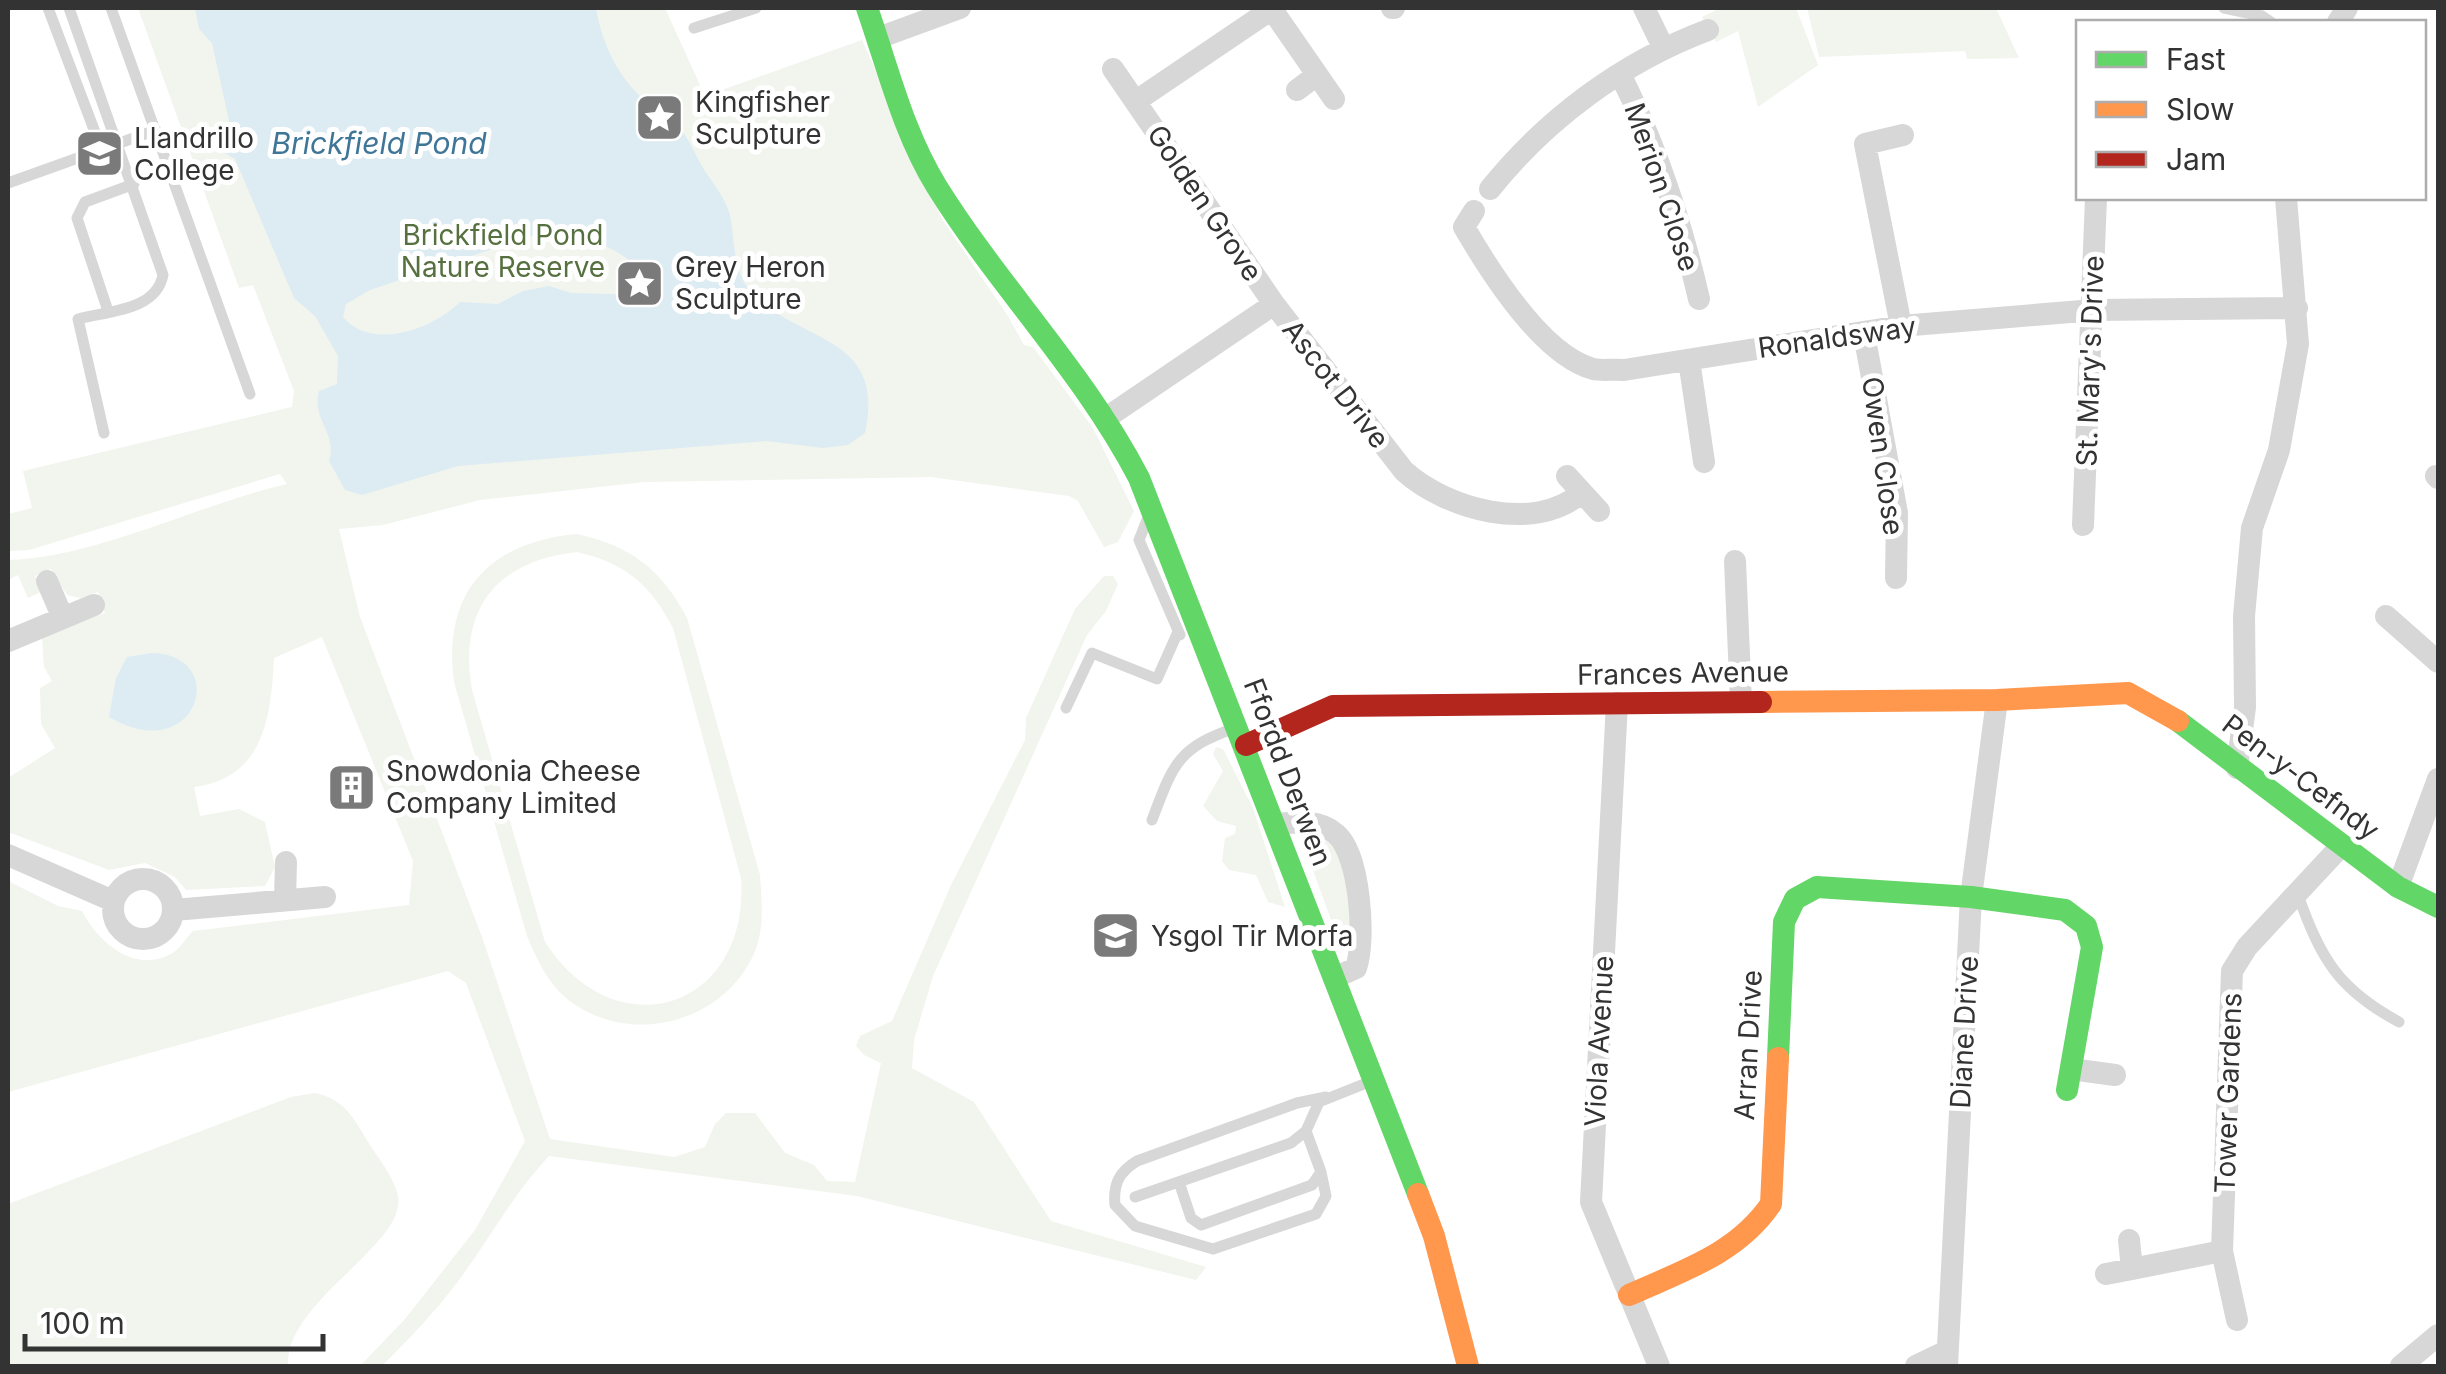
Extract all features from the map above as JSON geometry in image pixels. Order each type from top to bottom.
[{"type":"street","name":"Ffordd Derwen","points":[[868,8],[921,160],[1021,308],[1106,418],[1125,448],[1152,509],[1434,1236],[1468,1366]]},
{"type":"street","points":[[880,43],[960,8]]},
{"type":"street","name":"Golden Grove","points":[[1136,101],[1271,8],[1334,99]]},
{"type":"street","points":[[1644,8],[1663,46]]},
{"type":"street","points":[[1490,189],[1564,112],[1663,46],[1708,30]]},
{"type":"street","name":"Golden Grove","points":[[1113,68],[1274,304]]},
{"type":"street","points":[[1296,90],[1317,75]]},
{"type":"street","name":"Merion Close","points":[[1621,76],[1644,123],[1671,197],[1699,299]]},
{"type":"street","points":[[1902,326],[1864,144],[1903,135]]},
{"type":"street","name":"St. Mary's Drive","points":[[2082,525],[2096,200]]},
{"type":"street","points":[[2237,768],[2245,707],[2244,616],[2252,528],[2278,450],[2298,344],[2286,200]]},
{"type":"street","name":"Ronaldsway","points":[[1474,212],[1464,227],[1482,257],[1547,341],[1567,357],[1594,369],[1689,360],[1902,326],[2094,310],[2297,308]]},
{"type":"street","name":"Ascot Drive","points":[[1106,418],[1274,304],[1404,471],[1423,488],[1452,501],[1516,514],[1545,513],[1565,507],[1574,484],[1599,511]]},
{"type":"street","name":"Owen Close","points":[[1864,334],[1897,513],[1896,578]]},
{"type":"street","points":[[1689,360],[1704,462]]},
{"type":"street","points":[[1734,562],[1740,702]]},
{"type":"street","points":[[48,580],[62,616]]},
{"type":"street","points":[[8,641],[94,604]]},
{"type":"street","points":[[2386,616],[2438,662]]},
{"type":"street","name":"Pen-y-Cefndy","points":[[2128,693],[2162,709],[2398,887],[2438,906]]},
{"type":"street","name":"Frances Avenue","points":[[1242,736],[1334,706],[1997,700],[2128,693]]},
{"type":"street","name":"Diane Drive","points":[[1946,1359],[1972,897],[1997,700]]},
{"type":"street","name":"Viola Avenue","points":[[1617,703],[1591,1202],[1659,1366]]},
{"type":"street","points":[[2398,887],[2438,779]]},
{"type":"street","points":[[1276,824],[1314,823],[1339,836],[1347,848],[1362,920],[1361,955],[1356,968],[1334,978]]},
{"type":"street","name":"Tower Gardens","points":[[2237,1320],[2222,1250],[2232,972],[2246,946],[2342,845]]},
{"type":"street","points":[[8,855],[113,901]]},
{"type":"street","points":[[285,900],[286,862]]},
{"type":"street","points":[[133,880],[152,880],[168,892],[174,910],[172,920],[158,936],[138,939],[115,921],[113,901],[133,880]]},
{"type":"street","name":"Arran Drive","points":[[1630,1295],[1735,1244],[1760,1225],[1770,1204],[1784,922],[1795,899],[1817,888],[1972,897],[2065,910],[2086,926],[2092,947],[2069,1080],[2115,1075]]},
{"type":"street","points":[[174,910],[324,897]]},
{"type":"street","points":[[2129,1240],[2132,1268]]},
{"type":"street","points":[[2106,1274],[2222,1250]]},
{"type":"street","points":[[2401,1366],[2438,1334]]},
{"type":"street","points":[[1916,1366],[1946,1359]]},
{"type":"lane","points":[[48,8],[101,148]]},
{"type":"lane","points":[[69,8],[160,258],[161,286],[146,302],[78,319],[104,432]]},
{"type":"lane","points":[[111,8],[250,394]]},
{"type":"lane","points":[[694,28],[756,8]]},
{"type":"lane","points":[[2224,8],[2265,15]]},
{"type":"lane","points":[[8,183],[156,130]]},
{"type":"lane","points":[[108,311],[77,218],[85,202],[134,184]]},
{"type":"lane","points":[[1152,509],[1138,540],[1177,634],[1207,647]]},
{"type":"lane","points":[[1066,708],[1089,655],[1096,652],[1156,679],[1177,634]]},
{"type":"lane","points":[[1152,820],[1173,767],[1184,752],[1198,740],[1242,736]]},
{"type":"lane","points":[[2298,895],[2318,950],[2341,982],[2364,1003],[2399,1022]]},
{"type":"lane","points":[[1306,1132],[1326,1196],[1316,1214],[1221,1249],[1136,1226],[1114,1205],[1121,1172],[1137,1161],[1297,1103],[1326,1098],[1374,1080]]},
{"type":"lane","points":[[1135,1197],[1290,1143],[1306,1132],[1315,1108],[1326,1098]]},
{"type":"lane","points":[[1179,1182],[1191,1218],[1200,1226],[1312,1185],[1321,1172]]},
{"type":"green space","name":"Brickfield Pond Nature Reserve","points":[[138,8],[665,8],[705,96],[862,40],[942,219],[1024,345],[1033,347],[1093,428],[1134,511],[1118,542],[1104,547],[1078,501],[1069,496],[931,477],[644,482],[480,500],[383,525],[339,529],[360,617],[482,937],[550,1139],[674,1157],[705,1147],[715,1124],[726,1113],[755,1113],[785,1153],[814,1165],[827,1181],[855,1182],[881,1063],[856,1046],[860,1036],[892,1021],[951,885],[1025,740],[1026,718],[1075,609],[1104,576],[1113,576],[1118,584],[1106,611],[1087,635],[933,976],[914,1040],[912,1068],[974,1102],[1051,1221],[1206,1267],[1196,1280],[857,1196],[549,1156],[430,1316],[382,1366],[360,1366],[405,1319],[475,1230],[525,1141],[466,983],[448,971],[8,1092],[8,881],[58,906],[82,911],[107,944],[144,960],[171,954],[193,931],[409,905],[413,861],[322,637],[274,658],[266,722],[249,758],[236,771],[194,787],[200,816],[239,809],[265,822],[275,867],[265,886],[186,890],[175,877],[145,863],[109,870],[8,832],[8,778],[55,748],[41,724],[40,688],[52,681],[44,667],[42,637],[105,613],[98,592],[80,598],[67,595],[51,569],[35,576],[41,592],[28,598],[18,575],[8,580],[8,560],[76,550],[287,484],[280,474],[29,550],[8,551],[8,514],[32,508],[23,471],[292,407],[294,391],[253,285],[239,288]]},
{"type":"green space","points":[[1720,8],[1796,8],[1818,65],[1758,107],[1738,31],[1716,42],[1702,17]]},
{"type":"green space","points":[[1807,8],[1996,8],[2019,58],[1967,59],[1965,51],[1819,57]]},
{"type":"green space","points":[[577,534],[613,545],[655,573],[677,601],[687,618],[760,875],[761,928],[752,958],[738,980],[719,998],[674,1020],[623,1023],[598,1016],[566,998],[546,974],[527,936],[454,682],[452,650],[464,598],[478,577],[496,561],[546,539]],"holes":[[[577,552],[634,578],[655,599],[673,628],[741,878],[738,923],[724,959],[702,985],[673,1000],[641,1005],[607,997],[574,976],[545,942],[472,690],[471,636],[489,594],[504,578],[549,557]]]},
{"type":"green space","points":[[1216,747],[1223,749],[1253,808],[1285,907],[1268,902],[1256,875],[1229,870],[1222,861],[1225,838],[1235,834],[1236,826],[1217,821],[1203,806],[1223,771],[1213,754]]},
{"type":"green space","points":[[1310,832],[1324,839],[1341,861],[1354,940],[1338,939],[1302,840]]},
{"type":"green space","points":[[315,1093],[334,1100],[353,1118],[390,1175],[398,1197],[395,1215],[384,1235],[305,1319],[292,1342],[288,1366],[8,1366],[8,1204],[291,1097]]},
{"type":"water","name":"Brickfield Pond","points":[[195,8],[596,8],[603,36],[621,74],[639,96],[684,133],[722,197],[730,215],[738,267],[746,286],[773,311],[836,346],[852,359],[864,377],[868,401],[865,433],[848,445],[823,448],[766,441],[458,466],[362,495],[345,490],[329,461],[330,443],[318,410],[319,391],[337,384],[338,356],[315,316],[294,298],[235,159],[218,149],[215,134],[230,125],[212,43],[199,29]],"holes":[[[546,231],[593,241],[625,257],[645,280],[648,295],[571,293],[549,286],[523,291],[498,304],[460,302],[434,321],[385,335],[369,333],[343,317],[346,304],[370,290]]]},
{"type":"water","points":[[152,653],[177,658],[191,671],[197,688],[193,705],[182,720],[164,729],[139,729],[109,717],[116,678],[127,657]]},
{"type":"traffic: fast","points":[[867,8],[905,122],[937,187],[1093,402],[1139,478],[1418,1194]]},
{"type":"traffic: fast","points":[[2178,721],[2398,887],[2438,907]]},
{"type":"traffic: fast","points":[[1778,1058],[1784,922],[1795,899],[1817,887],[1971,897],[2065,910],[2086,926],[2092,947],[2067,1090]]},
{"type":"traffic: slow","points":[[1761,702],[1997,700],[2128,693],[2178,721]]},
{"type":"traffic: slow","points":[[1629,1295],[1725,1248],[1742,1236],[1771,1204],[1778,1058]]},
{"type":"traffic: slow","points":[[1418,1194],[1434,1236],[1468,1366]]},
{"type":"traffic: jam","points":[[1246,745],[1333,706],[1761,702]]},
{"type":"place","name":"Kingfisher Sculpture","points":[[660,118]]},
{"type":"place","name":"Llandrillo College","points":[[99,154]]},
{"type":"place","name":"Grey Heron Sculpture","points":[[640,283]]},
{"type":"place","name":"Snowdonia Cheese Company Limited","points":[[351,787]]},
{"type":"place","name":"Ysgol Tir Morfa","points":[[1116,936]]}]
